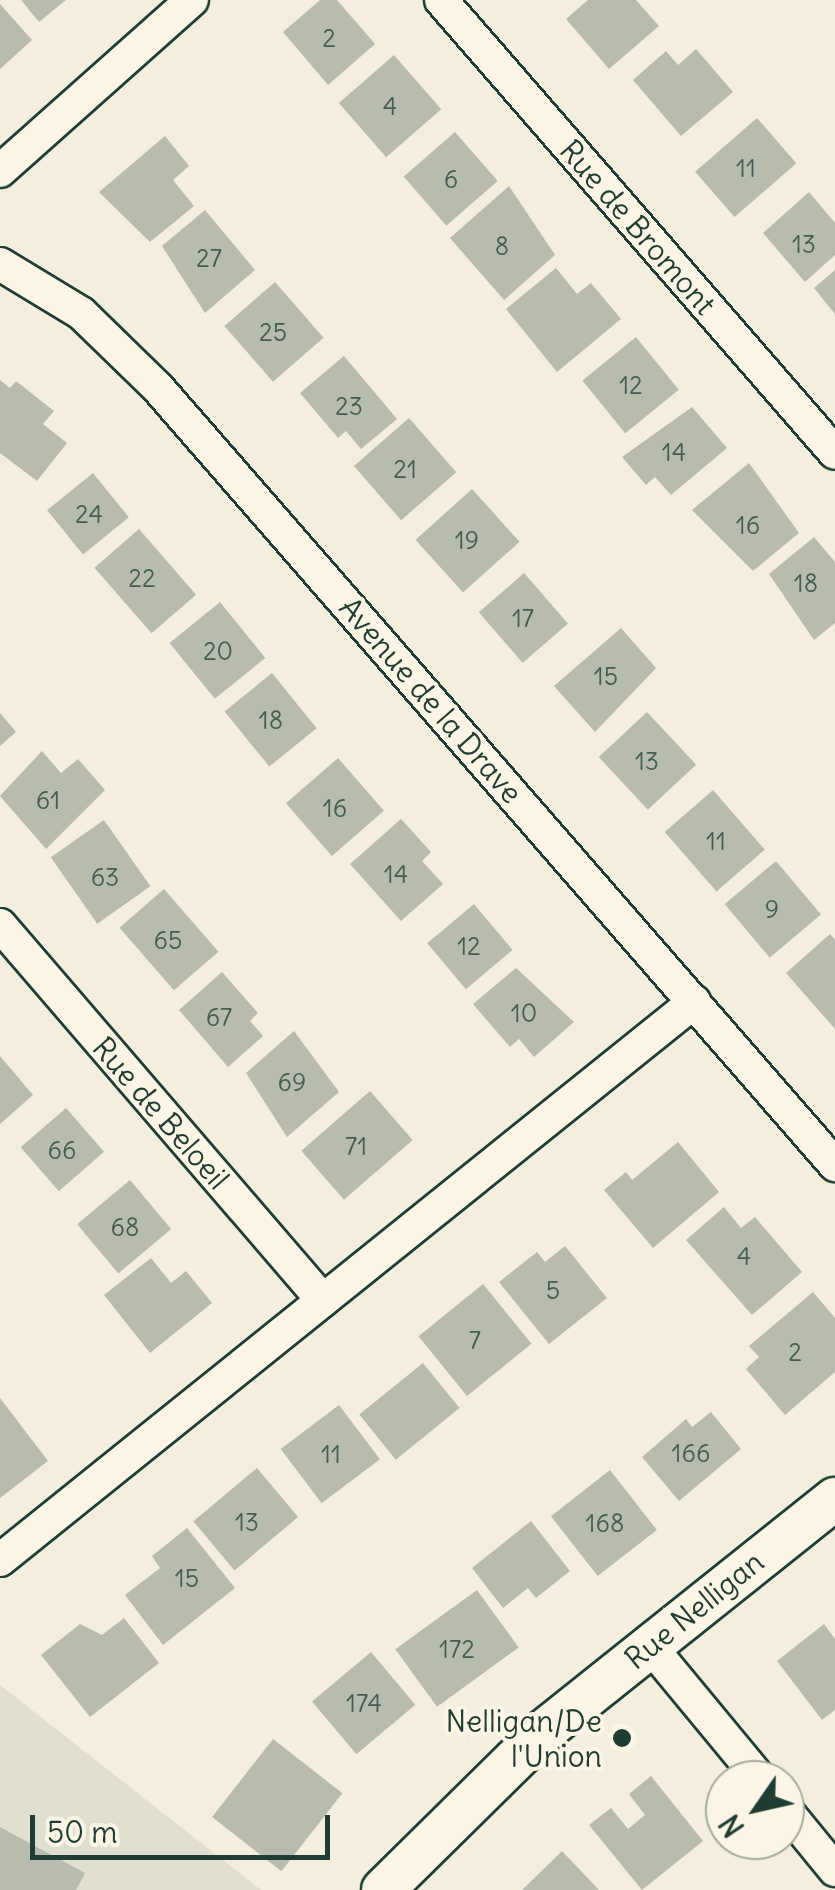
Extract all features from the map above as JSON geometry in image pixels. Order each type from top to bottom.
[{"type":"street","points":[[0,171],[192,0]]},
{"type":"street","name":"Rue de Bromont","points":[[441,0],[835,453]]},
{"type":"street","name":"Avenue de la Drave","points":[[0,264],[81,313],[145,374],[835,1165]]},
{"type":"street","name":"Rue de Beloeil","points":[[0,925],[322,1300]]},
{"type":"street","points":[[0,1560],[694,1002]]},
{"type":"street","name":"Rue Nelligan","points":[[384,1890],[481,1787],[835,1498]]},
{"type":"street","points":[[650,1646],[744,1760]]},
{"type":"street","points":[[805,1833],[835,1870]]},
{"type":"shaded area","points":[[0,1685],[261,1890],[0,1890]]},
{"type":"building","points":[[21,0],[66,0],[39,22]]},
{"type":"building","points":[[320,0],[337,0],[375,44],[328,85],[283,32]]},
{"type":"building","points":[[588,0],[636,0],[659,26],[609,69],[566,19]]},
{"type":"building","points":[[0,4],[32,40],[0,69]]},
{"type":"building","points":[[696,49],[733,92],[681,136],[633,80],[666,51],[678,65]]},
{"type":"building","points":[[394,55],[441,109],[386,157],[339,103]]},
{"type":"building","points":[[757,118],[796,163],[734,217],[695,172]]},
{"type":"building","points":[[455,132],[498,181],[446,226],[404,177]]},
{"type":"building","points":[[165,136],[189,166],[173,180],[194,206],[150,242],[99,192]]},
{"type":"building","points":[[509,186],[555,255],[504,300],[450,238]]},
{"type":"building","points":[[809,192],[835,223],[835,255],[805,282],[763,233]]},
{"type":"building","points":[[205,210],[255,270],[205,313],[162,246]]},
{"type":"building","points":[[556,268],[577,294],[591,283],[621,319],[557,372],[506,309]]},
{"type":"building","points":[[835,270],[835,314],[814,288]]},
{"type":"building","points":[[275,282],[324,338],[273,382],[224,326]]},
{"type":"building","points":[[636,337],[679,390],[625,433],[582,380]]},
{"type":"building","points":[[344,356],[397,419],[361,449],[346,431],[338,438],[300,393]]},
{"type":"building","points":[[0,380],[10,388],[16,381],[54,411],[43,424],[67,443],[37,481],[0,453]]},
{"type":"building","points":[[692,407],[727,448],[671,495],[655,477],[646,485],[622,457]]},
{"type":"building","points":[[409,418],[456,472],[401,520],[354,466]]},
{"type":"building","points":[[749,463],[799,533],[753,571],[692,510]]},
{"type":"building","points":[[93,473],[129,517],[83,554],[47,510]]},
{"type":"building","points":[[472,489],[520,542],[463,593],[416,540]]},
{"type":"building","points":[[139,529],[196,595],[152,633],[94,568]]},
{"type":"building","points":[[814,537],[835,562],[835,623],[814,640],[769,574]]},
{"type":"building","points":[[524,573],[568,624],[523,663],[479,612]]},
{"type":"building","points":[[220,602],[265,658],[215,699],[169,643]]},
{"type":"building","points":[[621,628],[656,668],[595,732],[554,686]]},
{"type":"building","points":[[272,673],[317,728],[269,767],[225,711]]},
{"type":"building","points":[[647,712],[696,765],[648,810],[599,757]]},
{"type":"building","points":[[0,713],[16,732],[0,746]]},
{"type":"building","points":[[42,751],[61,773],[78,759],[105,790],[46,849],[0,796]]},
{"type":"building","points":[[338,758],[384,811],[332,856],[286,803]]},
{"type":"building","points":[[713,790],[765,850],[717,892],[665,832]]},
{"type":"building","points":[[401,819],[431,852],[422,861],[443,884],[401,921],[350,864]]},
{"type":"building","points":[[104,820],[150,886],[97,924],[51,857]]},
{"type":"building","points":[[776,861],[821,915],[770,958],[725,904]]},
{"type":"building","points":[[164,889],[218,952],[174,990],[119,928]]},
{"type":"building","points":[[474,904],[513,950],[466,989],[427,943]]},
{"type":"building","points":[[830,934],[835,940],[835,1029],[786,973]]},
{"type":"building","points":[[516,968],[574,1022],[534,1057],[519,1039],[510,1047],[473,1004]]},
{"type":"building","points":[[222,972],[258,1013],[250,1021],[263,1036],[228,1067],[179,1010]]},
{"type":"building","points":[[294,1031],[339,1092],[287,1137],[246,1073]]},
{"type":"building","points":[[0,1056],[33,1095],[0,1124]]},
{"type":"building","points":[[370,1091],[413,1140],[344,1200],[301,1151]]},
{"type":"building","points":[[66,1108],[104,1152],[59,1191],[21,1147]]},
{"type":"building","points":[[678,1142],[719,1192],[653,1248],[604,1190],[626,1172],[632,1180]]},
{"type":"building","points":[[130,1180],[171,1229],[118,1273],[77,1224]]},
{"type":"building","points":[[724,1207],[741,1228],[755,1217],[802,1272],[752,1315],[686,1240]]},
{"type":"building","points":[[565,1246],[607,1298],[549,1344],[499,1282],[537,1252],[545,1262]]},
{"type":"building","points":[[151,1258],[171,1283],[186,1271],[212,1303],[150,1353],[104,1295]]},
{"type":"building","points":[[483,1284],[531,1344],[467,1396],[418,1336]]},
{"type":"building","points":[[813,1292],[835,1318],[835,1372],[785,1415],[746,1369],[759,1357],[749,1346]]},
{"type":"building","points":[[423,1363],[460,1408],[396,1460],[359,1415]]},
{"type":"building","points":[[0,1398],[48,1461],[0,1498]]},
{"type":"building","points":[[339,1405],[380,1459],[322,1503],[281,1449]]},
{"type":"building","points":[[711,1412],[741,1449],[679,1501],[642,1457],[686,1419],[692,1427]]},
{"type":"building","points":[[257,1468],[298,1517],[235,1570],[193,1521]]},
{"type":"building","points":[[610,1470],[657,1530],[598,1576],[551,1516]]},
{"type":"building","points":[[531,1521],[570,1571],[536,1598],[528,1588],[503,1608],[472,1568]]},
{"type":"building","points":[[187,1528],[235,1588],[163,1645],[125,1595],[160,1568],[152,1556]]},
{"type":"building","points":[[477,1590],[519,1647],[437,1707],[395,1649]]},
{"type":"building","points":[[124,1618],[159,1663],[90,1717],[41,1655],[80,1624],[102,1635]]},
{"type":"building","points":[[824,1624],[835,1639],[835,1710],[822,1720],[777,1661]]},
{"type":"building","points":[[371,1652],[415,1705],[356,1754],[312,1701]]},
{"type":"building","points":[[273,1739],[342,1793],[281,1871],[212,1817]]},
{"type":"building","points":[[651,1776],[703,1841],[642,1890],[589,1825],[611,1808],[628,1829],[645,1815],[629,1794]]},
{"type":"building","points":[[0,1827],[85,1873],[76,1890],[0,1890]]},
{"type":"building","points":[[562,1851],[599,1890],[522,1890]]},
{"type":"place","name":"Nelligan/De l'Union","points":[[622,1738]]}]
